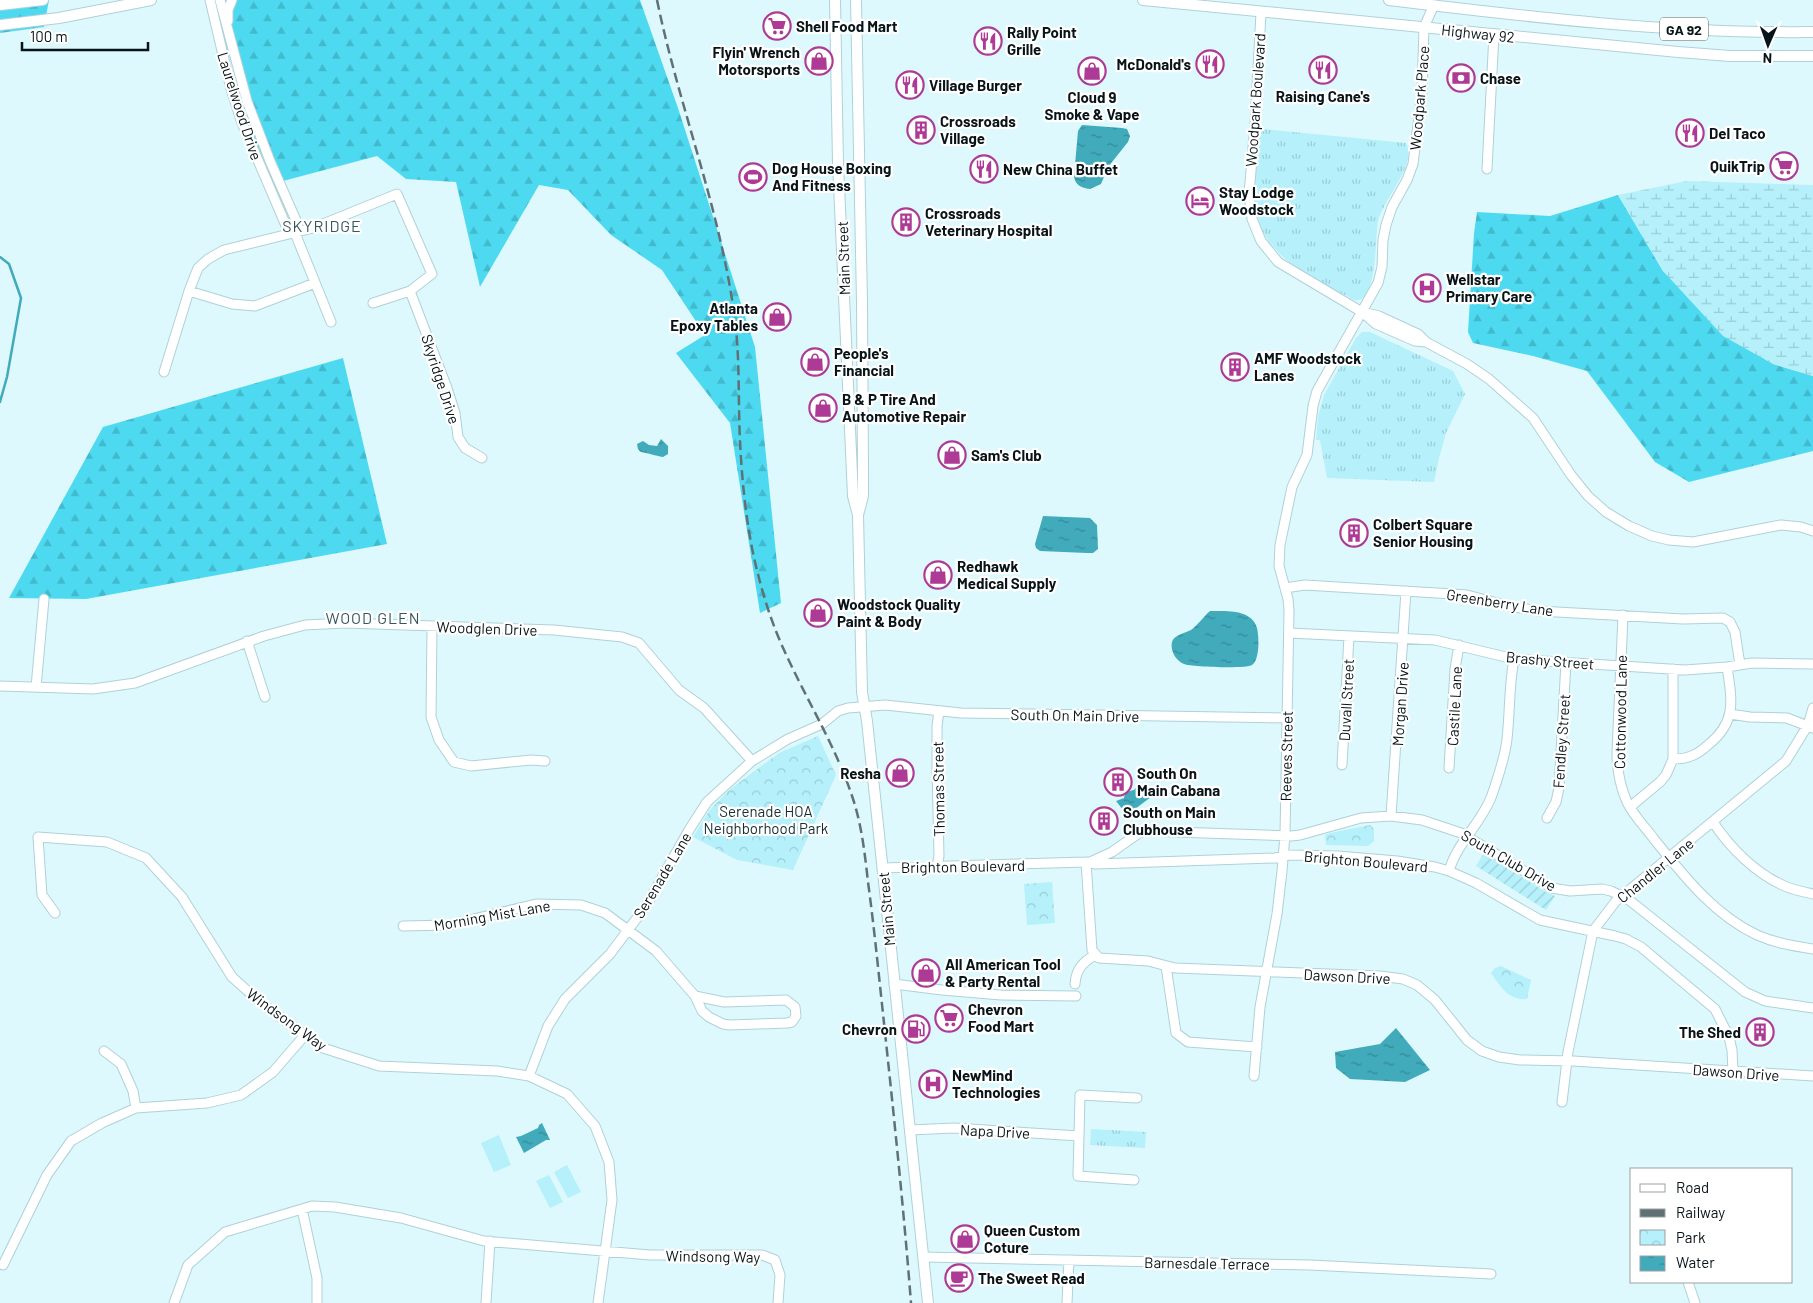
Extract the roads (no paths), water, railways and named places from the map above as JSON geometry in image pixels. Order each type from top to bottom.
[{"type":"main road","points":[[0,5],[43,0]]},
{"type":"main road","points":[[0,25],[59,18],[151,0]]},
{"type":"main road","name":"Main Street","points":[[835,0],[838,143],[853,496],[858,515],[862,681],[928,1303]]},
{"type":"main road","name":"Highway 92","points":[[1143,0],[1608,46],[1730,56],[1813,56]]},
{"type":"main road","name":"Highway 92","points":[[1389,0],[1669,28],[1813,32]]},
{"type":"main road","name":"Main Street","points":[[857,2],[863,442],[863,496],[858,515]]},
{"type":"street","name":"Laurelwood Drive","points":[[210,0],[242,123],[287,228],[295,233],[331,322]]},
{"type":"street","name":"Laurelwood Drive","points":[[220,0],[247,100],[270,161],[298,225],[295,233]]},
{"type":"street","name":"Laurelwood Drive","points":[[228,26],[228,10],[232,0]]},
{"type":"street","name":"Woodpark Place","points":[[1310,440],[1311,419],[1317,391],[1378,284],[1382,266],[1383,240],[1392,206],[1407,180],[1413,164],[1422,92],[1424,27],[1434,6]]},
{"type":"street","name":"Woodpark Boulevard","points":[[1261,13],[1249,194],[1252,219],[1261,241],[1278,262],[1362,312],[1376,324],[1415,341],[1426,342],[1467,364],[1489,379],[1525,410],[1588,496],[1606,512],[1629,526],[1652,536],[1693,542],[1781,524],[1813,531]]},
{"type":"street","points":[[1487,169],[1494,34]]},
{"type":"street","points":[[164,372],[189,290],[198,268],[208,259],[224,250],[313,228],[397,194],[432,274],[410,291],[373,303]]},
{"type":"street","points":[[189,290],[232,304],[255,306],[315,283]]},
{"type":"street","name":"Skyridge Drive","points":[[410,291],[455,413],[458,437],[465,448],[482,458]]},
{"type":"street","name":"Reeves Street","points":[[1254,1076],[1260,1007],[1277,914],[1284,856],[1289,611],[1279,566],[1280,546],[1292,487],[1307,454],[1310,440]]},
{"type":"street","name":"Greenberry Lane","points":[[1285,588],[1305,585],[1467,595],[1509,606],[1539,611],[1683,619],[1723,618],[1730,622],[1735,632],[1740,665]]},
{"type":"street","name":"Morgan Drive","points":[[1391,816],[1406,591]]},
{"type":"street","points":[[36,687],[44,599]]},
{"type":"street","name":"Cottonwood Lane","points":[[1623,615],[1617,766],[1621,786],[1630,807],[1669,858],[1701,894],[1744,928],[1780,944],[1813,949]]},
{"type":"street","name":"Woodglen Drive","points":[[0,686],[93,689],[135,682],[247,641],[305,625],[345,623],[554,630],[622,637],[639,643],[680,690],[704,708],[752,761]]},
{"type":"street","points":[[432,627],[431,716],[439,740],[454,762],[471,766],[531,760],[545,761]]},
{"type":"street","name":"Brashy Street","points":[[1289,633],[1435,640],[1514,658],[1673,669],[1727,667],[1752,663],[1813,664]]},
{"type":"street","name":"Duvall Street","points":[[1342,765],[1349,636]]},
{"type":"street","points":[[247,641],[265,697]]},
{"type":"street","name":"Castile Lane","points":[[1449,768],[1459,645]]},
{"type":"street","points":[[1449,871],[1461,844],[1468,836],[1491,797],[1505,752],[1514,658]]},
{"type":"street","name":"Fendley Street","points":[[1548,818],[1556,802],[1559,788],[1566,662]]},
{"type":"street","points":[[1673,758],[1688,758],[1701,751],[1724,731],[1730,714],[1731,698],[1727,667]]},
{"type":"street","points":[[1630,807],[1660,782],[1666,775],[1673,758],[1673,669]]},
{"type":"street","name":"South On Main Drive","points":[[864,706],[895,705],[961,714],[1287,718]]},
{"type":"street","name":"Serenade Lane","points":[[529,1076],[548,1026],[566,999],[610,954],[629,930],[654,894],[689,830],[707,802],[752,761],[781,743],[822,724],[838,711],[864,706]]},
{"type":"street","name":"Chandler Lane","points":[[1562,1102],[1566,1061],[1594,931],[1612,905],[1622,896],[1782,765],[1810,726],[1813,708]]},
{"type":"street","name":"Thomas Street","points":[[937,867],[939,846],[937,741],[939,711]]},
{"type":"street","points":[[1730,714],[1750,717],[1787,718],[1810,726]]},
{"type":"street","name":"South Club Drive","points":[[1088,862],[1112,852],[1145,831],[1300,835],[1353,819],[1391,816],[1435,823],[1468,836],[1552,888],[1570,891],[1602,889],[1622,896],[1636,905],[1745,992],[1765,1001],[1813,1008]]},
{"type":"street","points":[[1713,822],[1737,851],[1763,872],[1786,886],[1813,894]]},
{"type":"street","name":"Windsong Way","points":[[54,913],[42,895],[38,837],[107,842],[146,858],[182,896],[232,977],[261,1003],[323,1048],[379,1066],[497,1071],[529,1076],[567,1094],[595,1126],[609,1162],[612,1200],[598,1303]]},
{"type":"street","name":"Brighton Boulevard","points":[[882,868],[1088,862],[1106,864],[1312,856],[1417,864],[1449,871],[1476,883],[1540,920],[1626,939],[1641,947],[1715,1009],[1729,1037],[1732,1050],[1733,1072]]},
{"type":"street","points":[[1076,984],[1077,970],[1086,960],[1095,955],[1092,950],[1088,862]]},
{"type":"street","name":"Morning Mist Lane","points":[[404,926],[449,925],[521,906],[550,903],[581,905],[605,913],[662,956],[695,996],[702,1011],[709,1017],[723,1024],[787,1024],[792,1022],[796,1016],[796,1007],[786,1000],[724,1002],[695,996]]},
{"type":"street","name":"Dawson Drive","points":[[1095,955],[1104,959],[1148,961],[1166,966],[1380,976],[1403,979],[1417,985],[1429,994],[1467,1040],[1482,1050],[1499,1057],[1520,1060],[1566,1061],[1813,1076]]},
{"type":"street","points":[[1166,966],[1176,1033],[1188,1042],[1257,1047]]},
{"type":"street","points":[[894,984],[1001,995],[1076,996]]},
{"type":"street","points":[[3,1265],[47,1175],[71,1142],[102,1123],[136,1108],[207,1103],[240,1095],[273,1072],[305,1035]]},
{"type":"street","points":[[104,1050],[121,1064],[133,1091],[136,1108]]},
{"type":"street","points":[[1134,1180],[1078,1176],[1080,1096],[1137,1098]]},
{"type":"street","name":"Napa Drive","points":[[910,1130],[954,1128],[1079,1136]]},
{"type":"street","name":"Windsong Way","points":[[177,1301],[188,1265],[225,1232],[312,1206],[335,1207],[401,1218],[490,1241],[650,1255],[762,1255],[775,1260],[780,1275],[778,1303]]},
{"type":"street","points":[[302,1210],[317,1278],[317,1303]]},
{"type":"street","points":[[486,1303],[490,1241]]},
{"type":"street","name":"Barnesdale Terrace","points":[[924,1257],[1318,1266],[1491,1274]]},
{"type":"street","points":[[1067,1303],[1068,1260]]},
{"type":"street","points":[[1688,1283],[1695,1303]]},
{"type":"water","points":[[1082,125],[1127,129],[1130,136],[1128,142],[1108,167],[1101,184],[1090,189],[1079,186],[1074,176],[1078,131]]},
{"type":"water","points":[[661,439],[668,446],[668,454],[663,457],[641,452],[638,448],[637,444],[643,441],[649,445],[657,446]]},
{"type":"water","points":[[1043,516],[1090,518],[1097,525],[1098,549],[1093,553],[1040,551],[1036,548],[1035,544]]},
{"type":"water","points":[[1210,611],[1238,612],[1250,617],[1254,622],[1258,632],[1258,648],[1255,662],[1252,665],[1230,667],[1197,666],[1181,663],[1176,658],[1172,649],[1173,640],[1177,636],[1191,630]]},
{"type":"water","points":[[1140,783],[1151,797],[1127,815],[1116,801],[1124,798],[1126,794],[1134,790]]},
{"type":"water","points":[[1396,1028],[1430,1070],[1405,1082],[1350,1079],[1336,1068],[1335,1052],[1380,1044]]},
{"type":"water","points":[[542,1123],[550,1140],[546,1140],[524,1153],[516,1137],[538,1128]]},
{"type":"waterway","points":[[0,257],[9,264],[21,298],[7,377],[0,402]]},
{"type":"railway","points":[[657,0],[676,80],[710,199],[729,279],[737,335],[740,441],[744,491],[748,525],[758,574],[780,641],[847,782],[857,812],[861,832],[889,1072],[911,1303]]},
{"type":"place","name":"Shell Food Mart","points":[[777,26]]},
{"type":"place","name":"Rally Point Grille","points":[[988,41]]},
{"type":"place","name":"Flyin' Wrench Motorsports","points":[[819,61]]},
{"type":"place","name":"McDonald's","points":[[1210,64]]},
{"type":"place","name":"Raising Cane's","points":[[1323,70]]},
{"type":"place","name":"Cloud 9 Smoke & Vape","points":[[1092,71]]},
{"type":"place","name":"Chase","points":[[1461,78]]},
{"type":"place","name":"Village Burger","points":[[910,85]]},
{"type":"place","name":"Crossroads Village","points":[[921,130]]},
{"type":"place","name":"Del Taco","points":[[1690,133]]},
{"type":"place","name":"QuikTrip","points":[[1784,166]]},
{"type":"place","name":"New China Buffet","points":[[984,169]]},
{"type":"place","name":"Dog House Boxing And Fitness","points":[[753,177]]},
{"type":"place","name":"Stay Lodge Woodstock","points":[[1200,201]]},
{"type":"place","name":"Crossroads Veterinary Hospital","points":[[906,222]]},
{"type":"place","name":"Wellstar Primary Care","points":[[1427,288]]},
{"type":"place","name":"Atlanta Epoxy Tables","points":[[777,317]]},
{"type":"place","name":"People's Financial","points":[[815,362]]},
{"type":"place","name":"AMF Woodstock Lanes","points":[[1235,367]]},
{"type":"place","name":"B & P Tire And Automotive Repair","points":[[823,408]]},
{"type":"place","name":"Sam's Club","points":[[952,455]]},
{"type":"place","name":"Colbert Square Senior Housing","points":[[1354,533]]},
{"type":"place","name":"Redhawk Medical Supply","points":[[938,575]]},
{"type":"place","name":"Woodstock Quality Paint & Body","points":[[818,613]]},
{"type":"place","name":"Resha","points":[[900,773]]},
{"type":"place","name":"South On Main Cabana","points":[[1118,782]]},
{"type":"place","name":"South on Main Clubhouse","points":[[1104,821]]},
{"type":"place","name":"All American Tool & Party Rental","points":[[926,973]]},
{"type":"place","name":"Chevron Food Mart","points":[[949,1018]]},
{"type":"place","name":"Chevron","points":[[916,1029]]},
{"type":"place","name":"The Shed","points":[[1760,1032]]},
{"type":"place","name":"NewMind Technologies","points":[[933,1084]]},
{"type":"place","name":"Queen Custom Coture","points":[[965,1239]]},
{"type":"place","name":"The Sweet Read","points":[[959,1278]]},
{"type":"district","name":"SKYRIDGE","points":[[322,225]]},
{"type":"district","name":"WOOD GLEN","points":[[373,617]]},
{"type":"park label","name":"Serenade HOA Neighborhood Park","points":[[766,820]]}]
